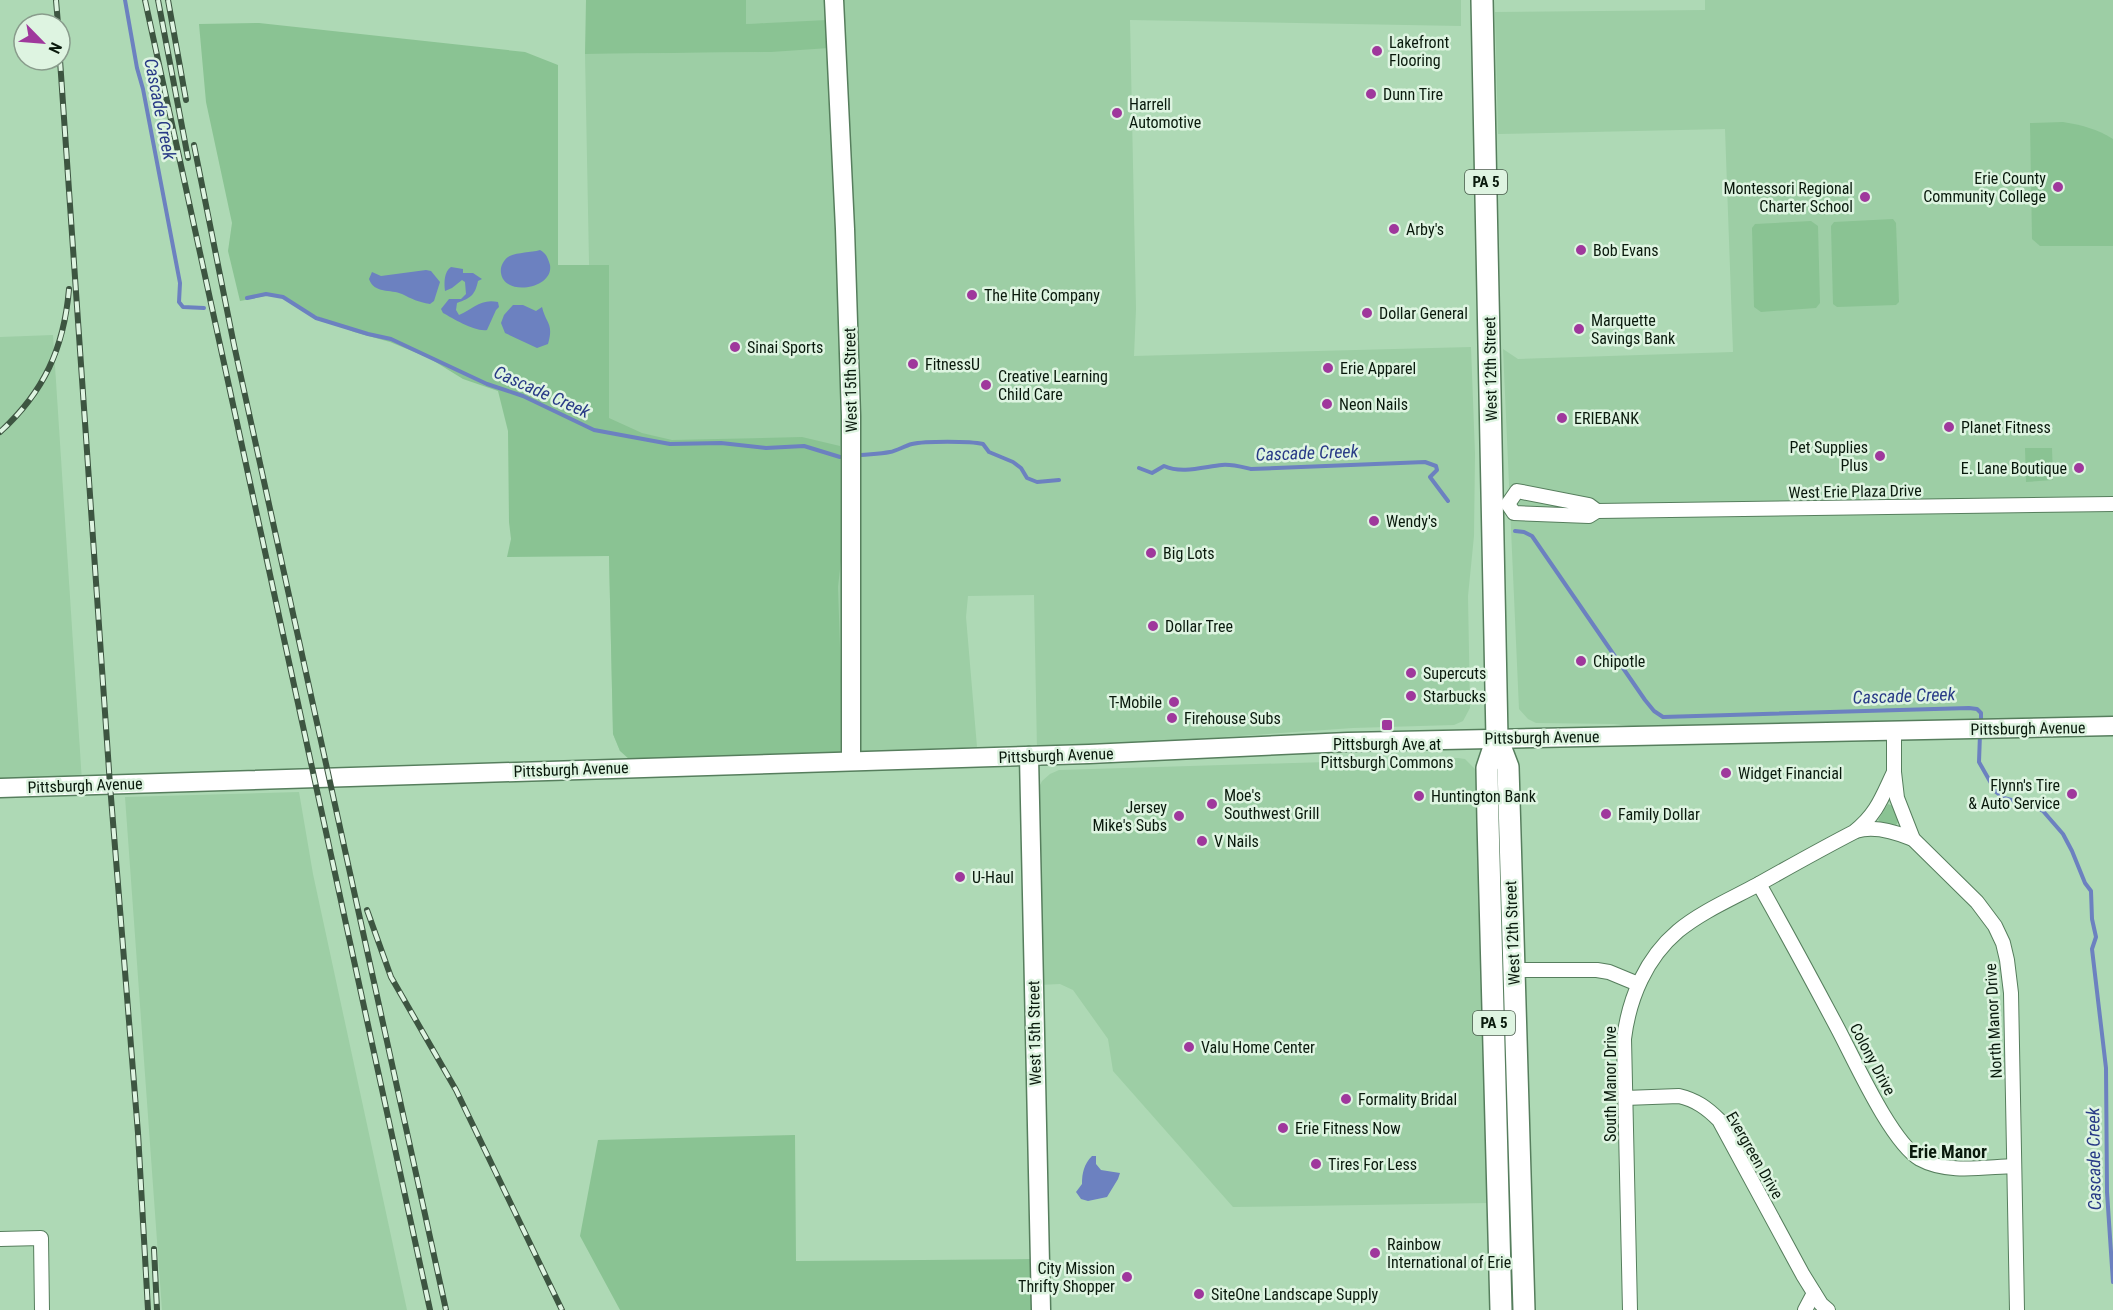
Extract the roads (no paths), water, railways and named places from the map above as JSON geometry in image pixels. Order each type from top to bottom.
[{"type":"main road","name":"West 12th Street","points":[[1482,0],[1501,503],[1497,738],[1488,768],[1501,1310]]},
{"type":"main road","name":"West 12th Street","points":[[1497,738],[1508,767],[1524,1310]]},
{"type":"street","name":"West 15th Street","points":[[834,0],[851,416],[851,760]]},
{"type":"street","name":"West Erie Plaza Drive","points":[[1597,511],[1589,505],[1517,491],[1501,503],[1514,513],[1589,516],[1597,511],[2113,504]]},
{"type":"street","name":"Pittsburgh Avenue","points":[[0,788],[1029,756],[1348,742],[2113,726]]},
{"type":"street","name":"North Manor Drive","points":[[1894,732],[1894,772],[1897,798],[1913,839],[1977,902],[1995,926],[2003,943],[2007,960],[2011,993],[2018,1310]]},
{"type":"street","name":"West 15th Street","points":[[1029,756],[1041,1310]]},
{"type":"street","name":"South Manor Drive","points":[[1630,1310],[1624,1039],[1629,1011],[1638,984],[1658,952],[1680,929],[1854,832],[1866,823],[1878,808],[1894,772]]},
{"type":"street","name":"South Manor Drive","points":[[1854,832],[1873,829],[1913,839]]},
{"type":"street","name":"Colony Drive","points":[[1759,884],[1875,1097],[1907,1150],[1928,1162],[1943,1167],[2014,1166]]},
{"type":"street","points":[[1513,970],[1597,970],[1609,972],[1638,984]]},
{"type":"street","name":"Evergreen Drive","points":[[1625,1098],[1688,1098],[1708,1109],[1719,1120],[1814,1293],[1828,1310]]},
{"type":"street","points":[[0,1239],[41,1238],[42,1310]]},
{"type":"street","points":[[1805,1310],[1814,1293]]},
{"type":"water","points":[[540,250],[550,265],[549,273],[544,280],[528,287],[510,285],[504,281],[501,269],[508,257]]},
{"type":"water","points":[[451,267],[463,269],[463,273],[473,273],[482,279],[478,281],[472,295],[457,303],[456,310],[459,315],[482,303],[498,302],[499,307],[487,330],[471,327],[443,313],[441,309],[449,299],[461,299],[466,294],[465,282],[462,280],[445,291],[446,274]]},
{"type":"water","points":[[431,271],[440,282],[434,301],[430,304],[379,289],[371,284],[369,279],[372,272],[381,276]]},
{"type":"water","points":[[513,305],[523,305],[536,311],[542,307],[550,328],[548,344],[537,348],[505,333],[501,323],[504,315]]},
{"type":"water","points":[[1092,1156],[1096,1156],[1096,1164],[1101,1170],[1120,1173],[1107,1197],[1088,1201],[1081,1199],[1076,1192],[1082,1184],[1085,1165]]},
{"type":"waterway","name":"Cascade Creek","points":[[125,0],[180,283],[179,302],[183,307],[204,308]]},
{"type":"waterway","name":"Cascade Creek","points":[[247,298],[266,294],[283,297],[316,318],[391,339],[487,384],[523,396],[594,430],[670,444],[721,443],[766,448],[804,446],[840,457]]},
{"type":"waterway","name":"Cascade Creek","points":[[861,455],[893,451],[918,443],[977,443],[983,444],[989,452],[1013,462],[1021,468],[1027,478],[1037,482],[1059,480]]},
{"type":"waterway","name":"Cascade Creek","points":[[1139,468],[1152,473],[1164,466],[1178,470],[1222,465],[1251,469],[1425,462],[1436,466],[1437,470],[1430,477],[1448,501]]},
{"type":"waterway","name":"Cascade Creek","points":[[1515,531],[1532,536],[1645,700],[1654,711],[1663,717],[1969,708],[1977,709],[1981,713],[1981,724]]},
{"type":"waterway","name":"Cascade Creek","points":[[1980,734],[1979,762],[1996,792],[2004,798],[2034,806],[2043,811],[2063,834],[2085,883],[2091,891],[2092,919],[2096,937],[2092,949],[2106,1068],[2107,1192],[2113,1282]]},
{"type":"railway","points":[[56,0],[57,12]]},
{"type":"railway","points":[[145,0],[430,1310]]},
{"type":"railway","points":[[158,0],[188,158]]},
{"type":"railway","points":[[168,0],[186,100]]},
{"type":"railway","points":[[61,72],[110,785],[138,1133],[148,1310]]},
{"type":"railway","points":[[194,145],[234,345],[446,1310]]},
{"type":"railway","points":[[0,432],[29,401],[49,368],[62,331],[69,289]]},
{"type":"railway","points":[[367,910],[391,977],[456,1090],[562,1310]]},
{"type":"railway","points":[[154,1249],[157,1310]]},
{"type":"place","name":"Lakefront Flooring","points":[[1377,51]]},
{"type":"place","name":"Dunn Tire","points":[[1371,94]]},
{"type":"place","name":"Harrell Automotive","points":[[1117,113]]},
{"type":"place","name":"Erie County Community College","points":[[2058,187]]},
{"type":"place","name":"Montessori Regional Charter School","points":[[1865,197]]},
{"type":"place","name":"Arby's","points":[[1394,229]]},
{"type":"place","name":"Bob Evans","points":[[1581,250]]},
{"type":"place","name":"The Hite Company","points":[[972,295]]},
{"type":"place","name":"Dollar General","points":[[1367,313]]},
{"type":"place","name":"Marquette Savings Bank","points":[[1579,329]]},
{"type":"place","name":"Sinai Sports","points":[[735,347]]},
{"type":"place","name":"FitnessU","points":[[913,364]]},
{"type":"place","name":"Erie Apparel","points":[[1328,368]]},
{"type":"place","name":"Creative Learning Child Care","points":[[986,385]]},
{"type":"place","name":"Neon Nails","points":[[1327,404]]},
{"type":"place","name":"ERIEBANK","points":[[1562,418]]},
{"type":"place","name":"Planet Fitness","points":[[1949,427]]},
{"type":"place","name":"Pet Supplies Plus","points":[[1880,456]]},
{"type":"place","name":"E. Lane Boutique","points":[[2079,468]]},
{"type":"place","name":"Wendy's","points":[[1374,521]]},
{"type":"place","name":"Big Lots","points":[[1151,553]]},
{"type":"place","name":"Dollar Tree","points":[[1153,626]]},
{"type":"place","name":"Chipotle","points":[[1581,661]]},
{"type":"place","name":"Supercuts","points":[[1411,673]]},
{"type":"place","name":"Starbucks","points":[[1411,696]]},
{"type":"place","name":"T-Mobile","points":[[1174,702]]},
{"type":"place","name":"Firehouse Subs","points":[[1172,718]]},
{"type":"place","name":"Pittsburgh Ave at Pittsburgh Commons","points":[[1387,725]]},
{"type":"place","name":"Widget Financial","points":[[1726,773]]},
{"type":"place","name":"Flynn's Tire & Auto Service","points":[[2072,794]]},
{"type":"place","name":"Huntington Bank","points":[[1419,796]]},
{"type":"place","name":"Moe's Southwest Grill","points":[[1212,804]]},
{"type":"place","name":"Family Dollar","points":[[1606,814]]},
{"type":"place","name":"Jersey Mike's Subs","points":[[1179,816]]},
{"type":"place","name":"V Nails","points":[[1202,841]]},
{"type":"place","name":"U-Haul","points":[[960,877]]},
{"type":"place","name":"Valu Home Center","points":[[1189,1047]]},
{"type":"place","name":"Formality Bridal","points":[[1346,1099]]},
{"type":"place","name":"Erie Fitness Now","points":[[1283,1128]]},
{"type":"place","name":"Tires For Less","points":[[1316,1164]]},
{"type":"place","name":"Rainbow International of Erie","points":[[1375,1253]]},
{"type":"place","name":"City Mission Thrifty Shopper","points":[[1127,1277]]},
{"type":"place","name":"SiteOne Landscape Supply","points":[[1199,1294]]},
{"type":"district","name":"Erie Manor","points":[[1948,1152]]}]
